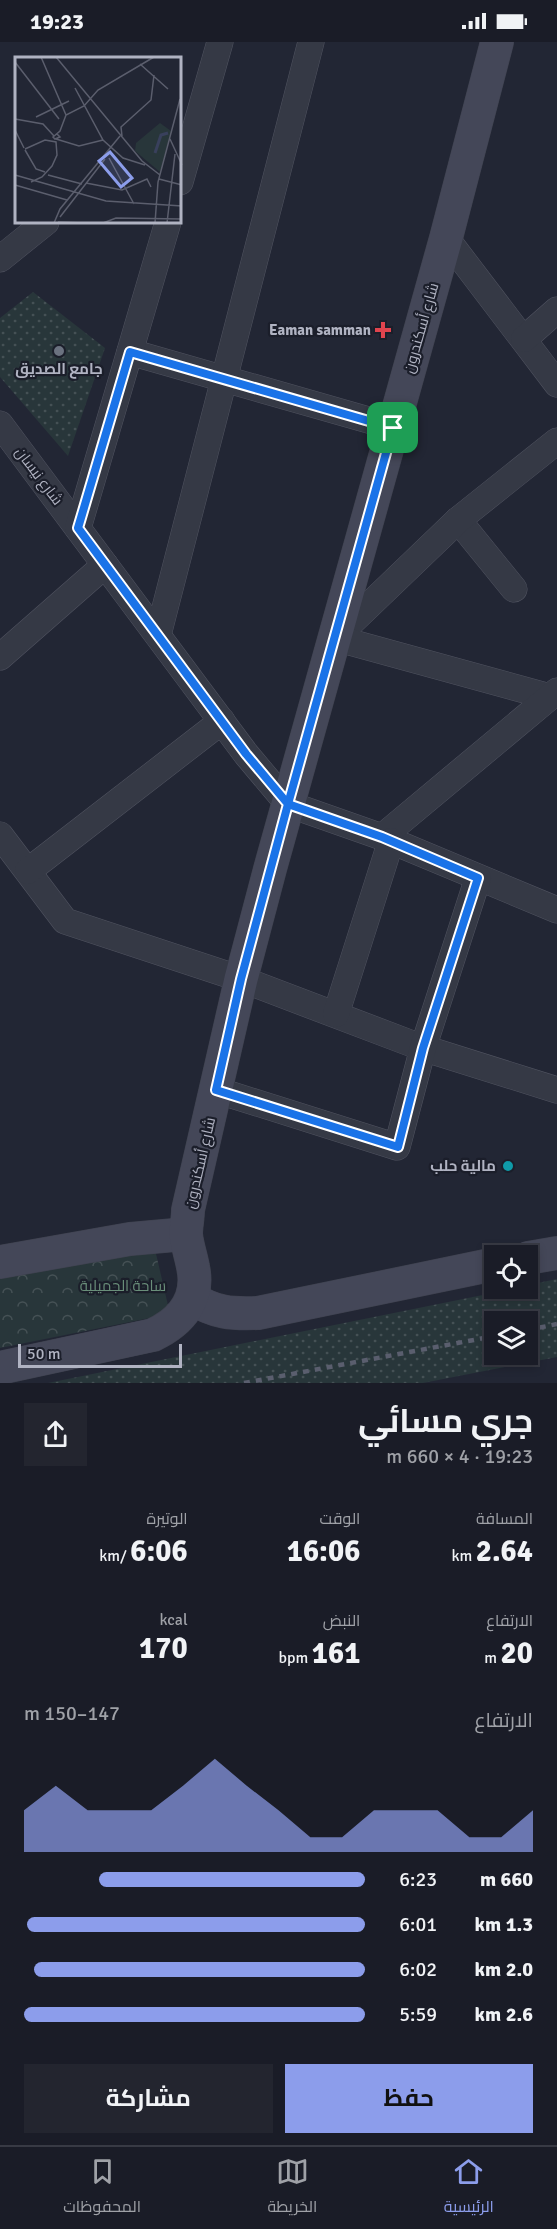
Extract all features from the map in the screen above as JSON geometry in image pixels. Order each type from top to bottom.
[{"type":"main road","name":"شارع أسكندرون","points":[[192,1298],[194,1269],[186,1234],[188,1210],[241,979],[446,238],[497,42]]},
{"type":"main road","points":[[0,1262],[130,1239],[186,1234]]},
{"type":"main road","points":[[538,1256],[557,1253]]},
{"type":"main road","points":[[0,1368],[153,1335],[173,1324],[188,1308],[192,1298],[222,1313],[258,1313],[484,1266]]},
{"type":"street","points":[[182,114],[188,109],[206,42]]},
{"type":"street","points":[[182,175],[220,42]]},
{"type":"street","points":[[158,635],[311,42]]},
{"type":"street","points":[[0,259],[44,224]]},
{"type":"street","points":[[78,528],[167,224]]},
{"type":"street","points":[[446,238],[557,384]]},
{"type":"street","points":[[524,339],[557,310]]},
{"type":"street","points":[[130,352],[393,428]]},
{"type":"street","name":"شارع نيسان","points":[[4,436],[105,565]]},
{"type":"street","points":[[335,638],[458,520],[557,441]]},
{"type":"street","points":[[458,520],[514,589]]},
{"type":"street","points":[[0,657],[105,565],[222,721],[288,804],[387,839],[557,910]]},
{"type":"street","points":[[335,638],[553,694]]},
{"type":"street","points":[[336,1014],[387,839],[553,694]]},
{"type":"street","points":[[28,871],[222,721]]},
{"type":"street","points":[[0,835],[65,921],[241,979],[423,1048],[556,1086]]},
{"type":"street","points":[[216,1090],[398,1147],[423,1048],[478,878]]},
{"type":"green space","points":[[33,292],[105,348],[68,456],[0,377],[0,318]]},
{"type":"green space","name":"ساحة الجميلية","points":[[153,1241],[170,1314],[0,1348],[0,1275]]},
{"type":"green space","points":[[557,1279],[557,1357],[538,1361],[538,1311],[484,1311],[484,1365],[516,1365],[423,1383],[48,1383],[484,1295],[484,1299],[538,1299],[538,1283]]},
{"type":"railway","points":[[538,1328],[557,1324]]},
{"type":"railway","points":[[244,1383],[484,1338]]},
{"type":"place","name":"Eaman samman","points":[[383,330]]},
{"type":"place","name":"جامع الصديق","points":[[59,351]]},
{"type":"place","name":"مالية حلب","points":[[508,1166]]},
{"type":"route","points":[[393,428],[130,352],[78,528],[246,754],[288,804],[241,979],[216,1090],[398,1147],[423,1048],[478,878],[382,837],[288,804],[393,428]]}]
